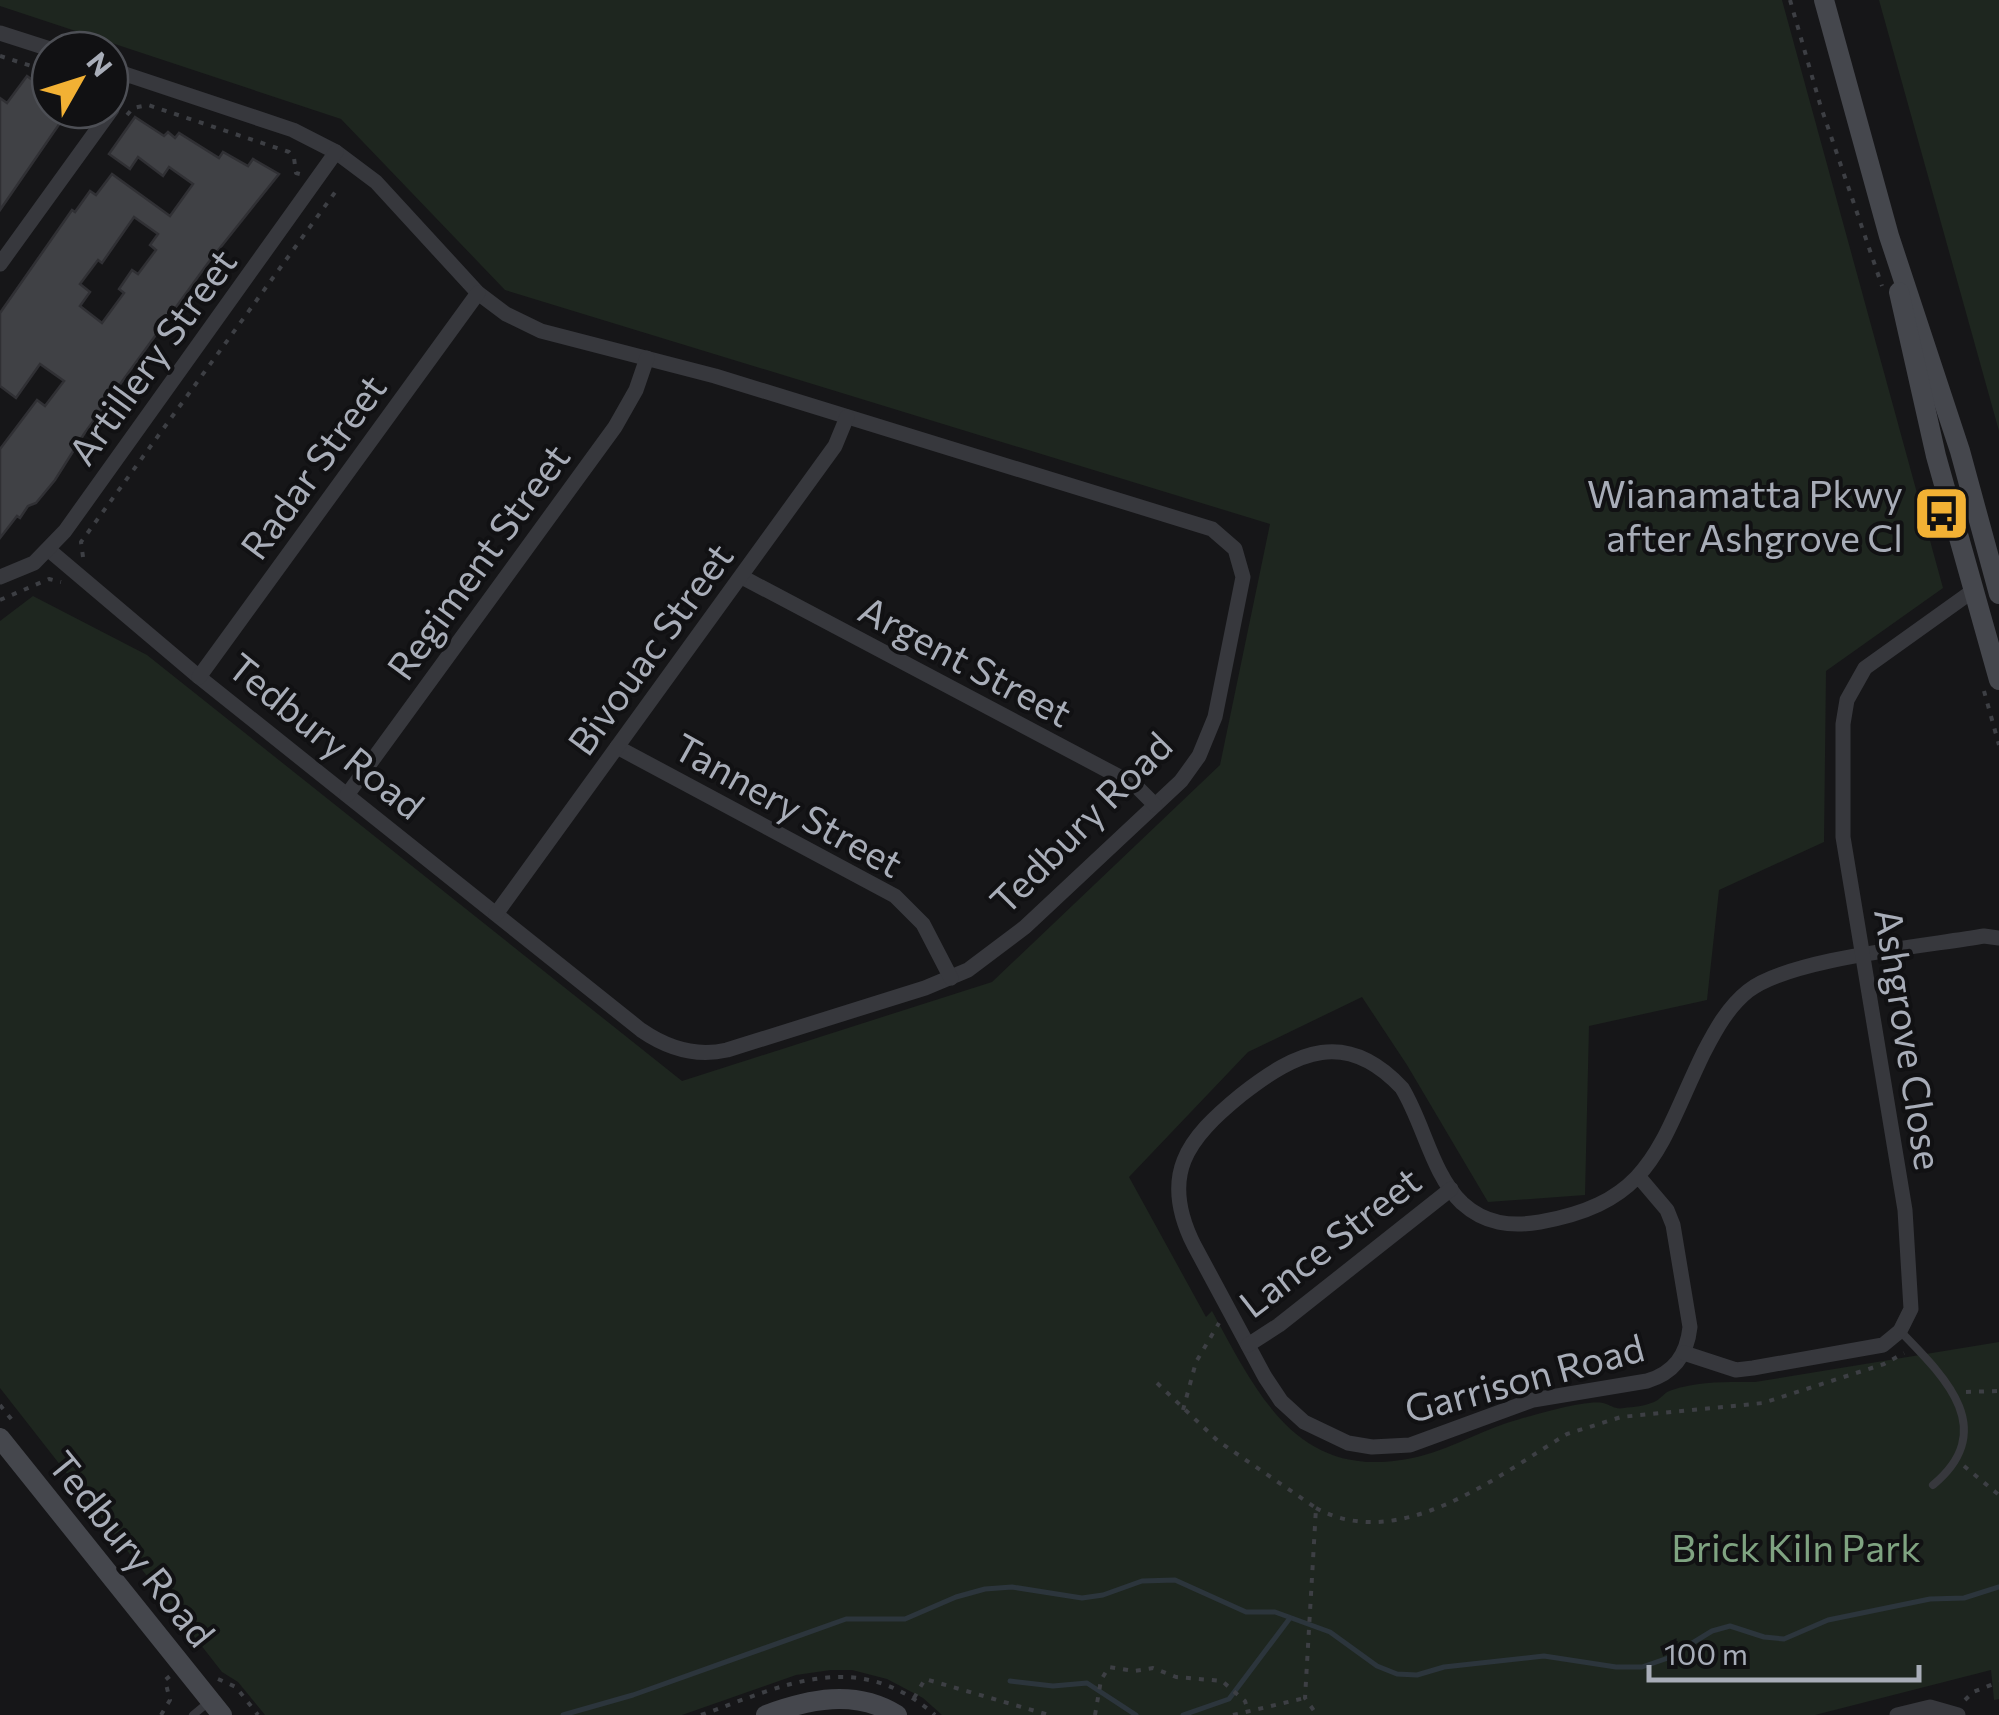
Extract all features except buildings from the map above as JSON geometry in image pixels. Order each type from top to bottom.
[{"type":"street","points":[[1824,0],[1889,236],[1960,451],[1999,594]]},
{"type":"street","points":[[0,33],[30,43]]},
{"type":"street","name":"Tedbury Road","points":[[49,550],[199,677],[641,1030],[662,1043],[687,1051],[727,1050],[951,978],[1003,946],[1192,767],[1215,717],[1244,577],[1230,542],[1212,528],[847,417],[541,331],[506,314],[478,294],[376,182],[336,152],[293,130],[130,75]]},
{"type":"street","points":[[0,264],[97,130]]},
{"type":"street","name":"Artillery Street","points":[[0,577],[34,563],[49,550],[336,152]]},
{"type":"street","points":[[1889,236],[1902,312],[1936,456],[1999,680]]},
{"type":"street","name":"Radar Street","points":[[199,677],[478,294]]},
{"type":"street","name":"Regiment Street","points":[[347,795],[615,427],[636,390],[646,358]]},
{"type":"street","name":"Bivouac Street","points":[[496,914],[835,446],[847,417]]},
{"type":"street","name":"Argent Street","points":[[742,577],[1135,785],[1155,805]]},
{"type":"street","name":"Ashgrove Close","points":[[1900,1332],[1908,1320],[1912,1298],[1905,1210],[1844,837],[1843,724],[1847,700],[1865,668],[1974,590]]},
{"type":"street","name":"Tannery Street","points":[[617,747],[895,896],[923,924],[951,978]]},
{"type":"street","name":"Garrison Road","points":[[1639,1177],[1673,1225],[1690,1328],[1684,1353],[1658,1378],[1533,1400],[1421,1442],[1385,1447],[1337,1440],[1304,1422],[1272,1389],[1184,1226],[1178,1195],[1182,1164],[1194,1138],[1268,1074],[1290,1060],[1318,1052],[1348,1054],[1378,1067],[1402,1088],[1451,1189],[1482,1218],[1516,1224],[1588,1211],[1614,1198],[1639,1177],[1657,1151],[1707,1046],[1737,1000],[1766,979],[1790,970],[1994,934]]},
{"type":"street","name":"Lance Street","points":[[1248,1345],[1280,1325],[1451,1189]]},
{"type":"street","points":[[1684,1353],[1736,1370],[1872,1349],[1900,1332]]},
{"type":"street","name":"Tedbury Road","points":[[0,1438],[216,1708]]},
{"type":"street","points":[[766,1715],[818,1700],[844,1698],[870,1702],[897,1715]]},
{"type":"street","points":[[1897,1715],[1930,1707],[1961,1708]]},
{"type":"lane","points":[[1900,1332],[1959,1401],[1968,1426],[1956,1459],[1933,1486]]},
{"type":"lane","points":[[193,1715],[216,1708]]},
{"type":"path","points":[[1790,0],[1820,104],[1887,301]]},
{"type":"path","points":[[0,56],[30,66]]},
{"type":"path","points":[[130,112],[148,105],[288,152],[294,158],[296,172],[302,175]]},
{"type":"path","points":[[80,562],[84,558],[80,542],[336,190],[330,186]]},
{"type":"path","points":[[0,600],[42,581],[60,582],[65,577]]},
{"type":"path","points":[[1183,1410],[1188,1383],[1203,1346],[1222,1320]]},
{"type":"path","points":[[1157,1383],[1183,1410],[1262,1474],[1316,1508],[1357,1522],[1413,1514],[1467,1493],[1586,1426],[1622,1417],[1764,1403],[1884,1364],[1914,1345]]},
{"type":"path","points":[[1952,1392],[1999,1391]]},
{"type":"path","points":[[0,1405],[25,1436]]},
{"type":"path","points":[[1956,1459],[1999,1495]]},
{"type":"path","points":[[1316,1508],[1305,1698],[1316,1715]]},
{"type":"path","points":[[209,1666],[220,1680],[236,1687],[258,1715]]},
{"type":"path","points":[[1095,1715],[1101,1680],[1109,1667],[1134,1671],[1153,1668],[1176,1677],[1222,1681],[1245,1701],[1248,1711]]},
{"type":"path","points":[[161,1715],[170,1700],[165,1680]]},
{"type":"path","points":[[914,1698],[925,1680],[1049,1715]]},
{"type":"path","points":[[1961,1708],[1974,1692],[1999,1682]]},
{"type":"path","points":[[1233,1715],[1305,1698]]},
{"type":"green space","name":"Brick Kiln Park","points":[[0,0],[1782,0],[1943,588],[1826,671],[1824,842],[1719,890],[1707,1000],[1589,1026],[1585,1195],[1488,1202],[1362,997],[1248,1052],[1129,1177],[1206,1317],[1212,1311],[1267,1403],[1289,1428],[1314,1447],[1344,1458],[1379,1462],[1421,1456],[1507,1423],[1573,1405],[1635,1407],[1692,1385],[1755,1382],[1999,1342],[1999,1699],[1994,1700],[1991,1670],[1815,1715],[942,1715],[923,1698],[887,1679],[852,1670],[831,1670],[796,1675],[682,1715],[265,1715],[238,1682],[222,1672],[0,1388],[0,621],[33,596],[147,655],[682,1081],[992,982],[1220,765],[1270,524],[505,290],[341,119],[130,49],[130,30],[72,30],[0,6]]},
{"type":"green space","points":[[1879,0],[1999,0],[1999,431]]},
{"type":"waterway","points":[[563,1715],[633,1695],[846,1619],[905,1619],[985,1589],[1012,1587],[1082,1598],[1142,1581],[1175,1580],[1246,1612],[1275,1612],[1330,1632],[1377,1666],[1397,1674],[1417,1675],[1444,1667],[1544,1656],[1642,1667],[1668,1658],[1712,1631],[1730,1626],[1784,1639],[1828,1620],[1930,1599],[1964,1598],[1999,1587]]},
{"type":"waterway","points":[[1183,1715],[1229,1699],[1290,1618]]},
{"type":"waterway","points":[[1010,1681],[1053,1686],[1087,1683],[1136,1715]]},
{"type":"place","name":"Wianamatta Pkwy after Ashgrove Cl","points":[[1942,514]]}]
